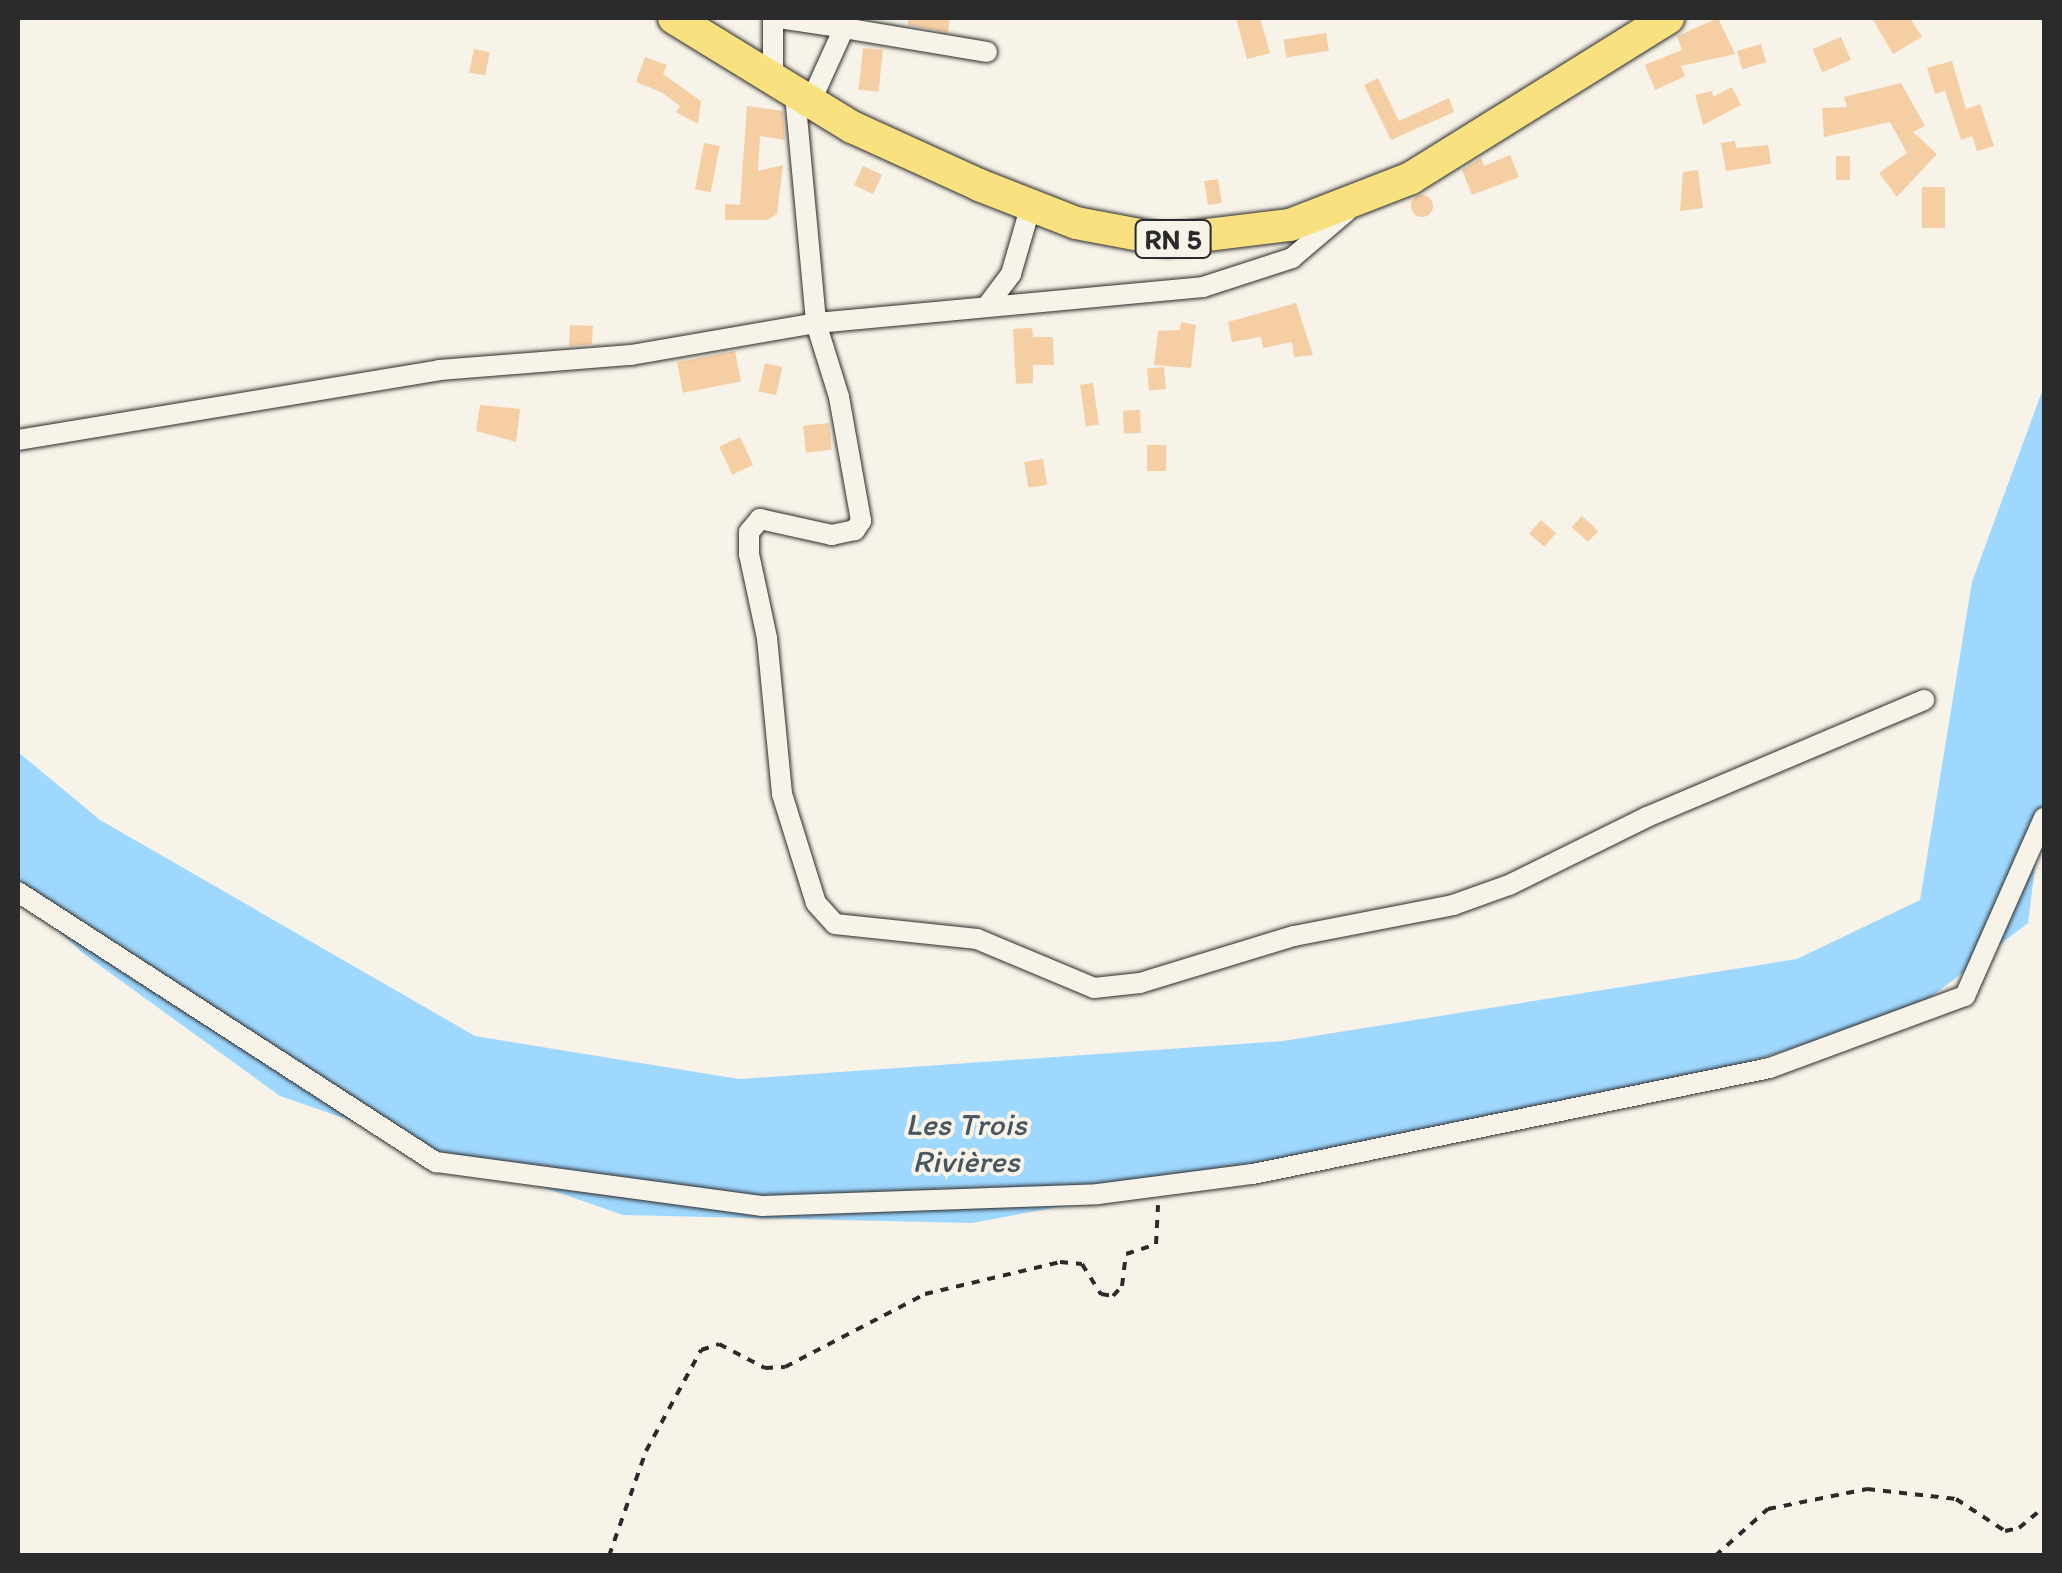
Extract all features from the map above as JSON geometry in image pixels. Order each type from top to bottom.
[{"type":"main road","name":"RN 5","points":[[674,18],[793,93],[1031,205],[1076,224],[1166,240],[1290,225],[1411,178],[1659,20]]},
{"type":"street","points":[[987,52],[776,18],[793,93],[816,322],[838,397],[861,521],[855,530],[832,535],[760,519],[749,532],[749,554],[767,638],[782,794],[816,903],[835,924],[978,939],[1094,988],[1140,983],[1294,936],[1453,906],[1924,700]]},
{"type":"street","points":[[793,93],[844,28]]},
{"type":"street","points":[[18,440],[439,370],[631,355],[816,322],[1203,287],[1292,258],[1363,198]]},
{"type":"street","points":[[988,306],[1011,274],[1031,205]]},
{"type":"street","points":[[18,892],[436,1162],[762,1206],[1154,1187],[1253,1174],[1770,1068],[1965,996],[2044,818]]},
{"type":"path","points":[[609,1556],[632,1504],[646,1451],[701,1350],[719,1344],[774,1370],[925,1294],[1060,1262],[1082,1264],[1101,1294],[1113,1296],[1122,1286],[1126,1254],[1156,1244],[1161,1218],[1154,1187]]},
{"type":"path","points":[[1715,1556],[1768,1510],[1867,1489],[1956,1499],[2005,1530],[2019,1528],[2044,1507]]},
{"type":"water","name":"Les Trois Rivières","points":[[2044,386],[2044,796],[2028,923],[1915,1009],[1620,1103],[972,1223],[623,1215],[280,1096],[84,954],[18,895],[18,752],[100,820],[475,1036],[739,1079],[1283,1041],[1797,959],[1920,900],[1972,582]]},
{"type":"building","points":[[908,18],[950,18],[948,32],[908,25]]},
{"type":"building","points":[[1236,18],[1260,18],[1270,53],[1247,59]]},
{"type":"building","points":[[1718,18],[1735,54],[1681,66],[1685,76],[1655,90],[1645,65],[1682,50],[1677,36]]},
{"type":"building","points":[[1872,18],[1910,18],[1922,37],[1893,54]]},
{"type":"building","points":[[1326,33],[1329,51],[1286,58],[1284,40]]},
{"type":"building","points":[[1841,37],[1851,60],[1822,72],[1812,49]]},
{"type":"building","points":[[1761,44],[1766,62],[1742,69],[1737,51]]},
{"type":"building","points":[[863,48],[883,50],[879,92],[859,90]]},
{"type":"building","points":[[474,49],[490,52],[485,76],[469,73]]},
{"type":"building","points":[[645,57],[667,65],[663,74],[701,101],[698,124],[676,112],[680,106],[661,92],[636,82]]},
{"type":"building","points":[[1952,61],[1966,109],[1980,104],[1994,146],[1977,151],[1972,136],[1961,140],[1945,91],[1935,94],[1927,68]]},
{"type":"building","points":[[1378,78],[1399,121],[1449,98],[1454,112],[1391,140],[1364,85]]},
{"type":"building","points":[[1901,83],[1925,126],[1913,132],[1937,154],[1897,197],[1879,173],[1907,153],[1890,122],[1824,137],[1822,108],[1847,107],[1844,97]]},
{"type":"building","points":[[1732,87],[1741,105],[1703,125],[1695,95],[1712,91],[1713,97]]},
{"type":"building","points":[[747,106],[783,111],[785,140],[760,136],[758,171],[783,165],[777,214],[767,220],[725,220],[725,204],[740,205]]},
{"type":"building","points":[[1735,141],[1736,148],[1768,145],[1771,164],[1726,171],[1721,143]]},
{"type":"building","points":[[704,143],[720,146],[711,192],[695,189]]},
{"type":"building","points":[[1510,155],[1519,177],[1472,195],[1462,170],[1481,158],[1484,166]]},
{"type":"building","points":[[1836,156],[1850,156],[1850,180],[1836,180]]},
{"type":"building","points":[[863,166],[882,175],[873,194],[854,185]]},
{"type":"building","points":[[1698,170],[1703,208],[1680,211],[1683,172]]},
{"type":"building","points":[[1218,179],[1222,203],[1208,205],[1204,181]]},
{"type":"building","points":[[1922,187],[1945,187],[1945,228],[1922,228]]},
{"type":"building","points":[[1422,195],[1433,206],[1422,217],[1411,206]]},
{"type":"building","points":[[1296,303],[1313,355],[1294,357],[1292,342],[1263,348],[1261,337],[1232,342],[1228,322]]},
{"type":"building","points":[[1181,322],[1196,325],[1191,368],[1154,365],[1158,331],[1180,330]]},
{"type":"building","points":[[570,325],[593,326],[592,344],[569,346]]},
{"type":"building","points":[[1032,328],[1033,337],[1053,337],[1054,365],[1033,365],[1033,383],[1016,384],[1013,329]]},
{"type":"building","points":[[735,351],[741,381],[683,393],[677,362]]},
{"type":"building","points":[[765,363],[783,367],[776,395],[758,391]]},
{"type":"building","points":[[1164,367],[1166,389],[1149,390],[1147,368]]},
{"type":"building","points":[[1093,383],[1099,425],[1086,426],[1080,385]]},
{"type":"building","points":[[480,405],[520,409],[516,442],[476,431]]},
{"type":"building","points":[[1140,410],[1141,433],[1124,434],[1123,411]]},
{"type":"building","points":[[829,423],[832,450],[806,453],[803,426]]},
{"type":"building","points":[[740,437],[753,465],[732,475],[719,447]]},
{"type":"building","points":[[1147,445],[1166,445],[1166,471],[1147,471]]},
{"type":"building","points":[[1043,459],[1047,485],[1028,488],[1024,462]]},
{"type":"building","points":[[1582,516],[1598,531],[1588,542],[1572,527]]},
{"type":"building","points":[[1541,520],[1556,533],[1544,547],[1529,534]]}]
